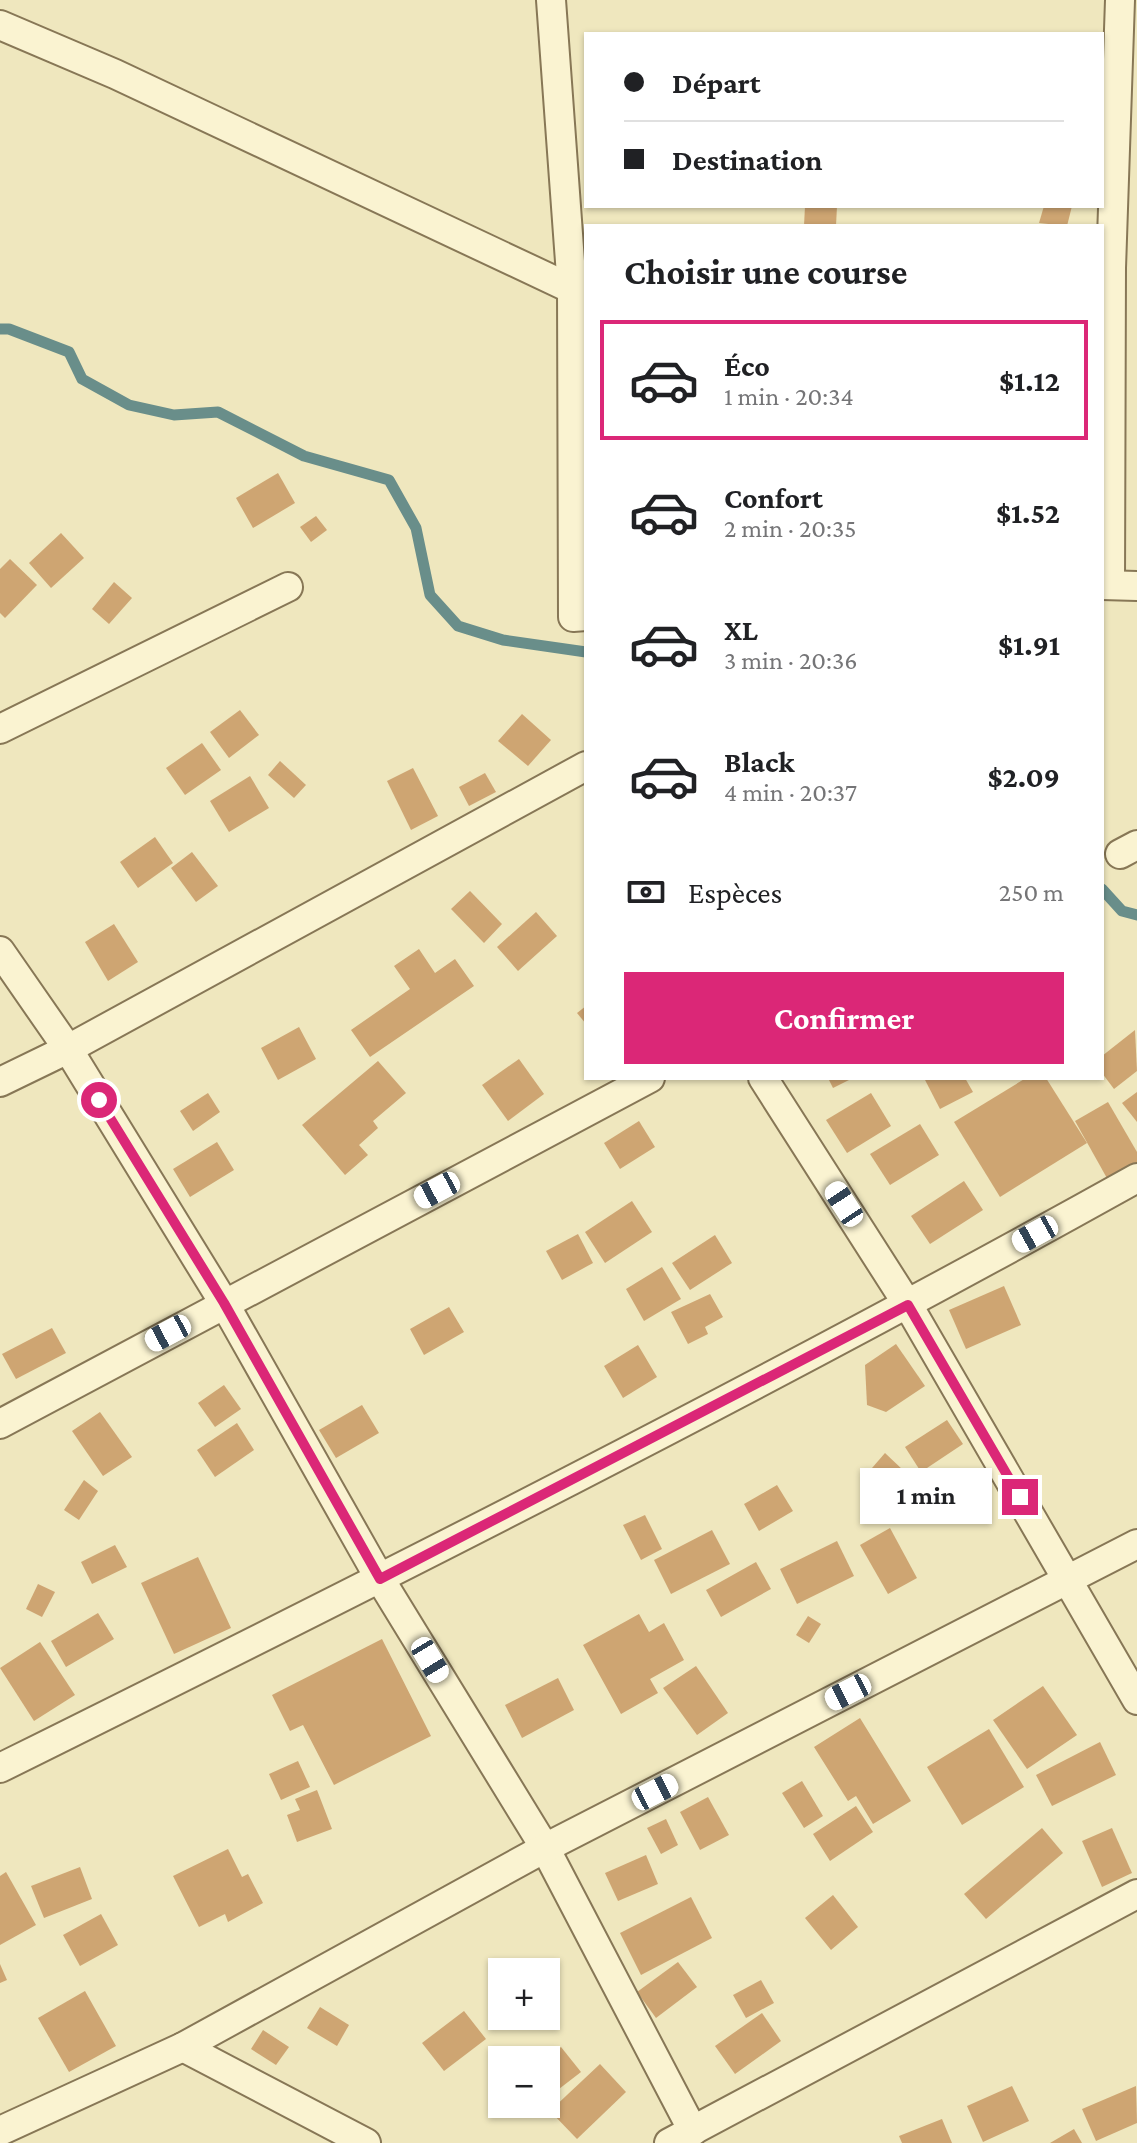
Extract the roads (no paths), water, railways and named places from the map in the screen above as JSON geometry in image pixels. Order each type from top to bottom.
[{"type":"street","points":[[551,0],[579,289],[573,617],[584,616]]},
{"type":"street","points":[[1116,585],[1120,0]]},
{"type":"street","points":[[0,25],[115,74],[579,289]]},
{"type":"street","points":[[0,729],[288,587]]},
{"type":"street","points":[[0,1082],[68,1049],[584,767]]},
{"type":"street","points":[[0,951],[68,1049],[224,1303],[380,1579],[545,1848],[681,2137],[1137,1894]]},
{"type":"street","points":[[0,1424],[646,1080]]},
{"type":"street","points":[[764,1080],[908,1305],[1137,1700]]},
{"type":"street","points":[[0,1768],[380,1579],[908,1305],[1137,1178]]},
{"type":"street","points":[[5,2119],[183,2047],[545,1848],[1137,1544]]},
{"type":"street","points":[[183,2047],[366,2143]]},
{"type":"waterway","points":[[0,329],[9,329],[69,352],[82,379],[129,405],[174,415],[218,412],[304,456],[389,480],[416,528],[430,595],[458,626],[503,640],[584,652]]},
{"type":"waterway","points":[[1104,891],[1122,911],[1137,915]]}]
